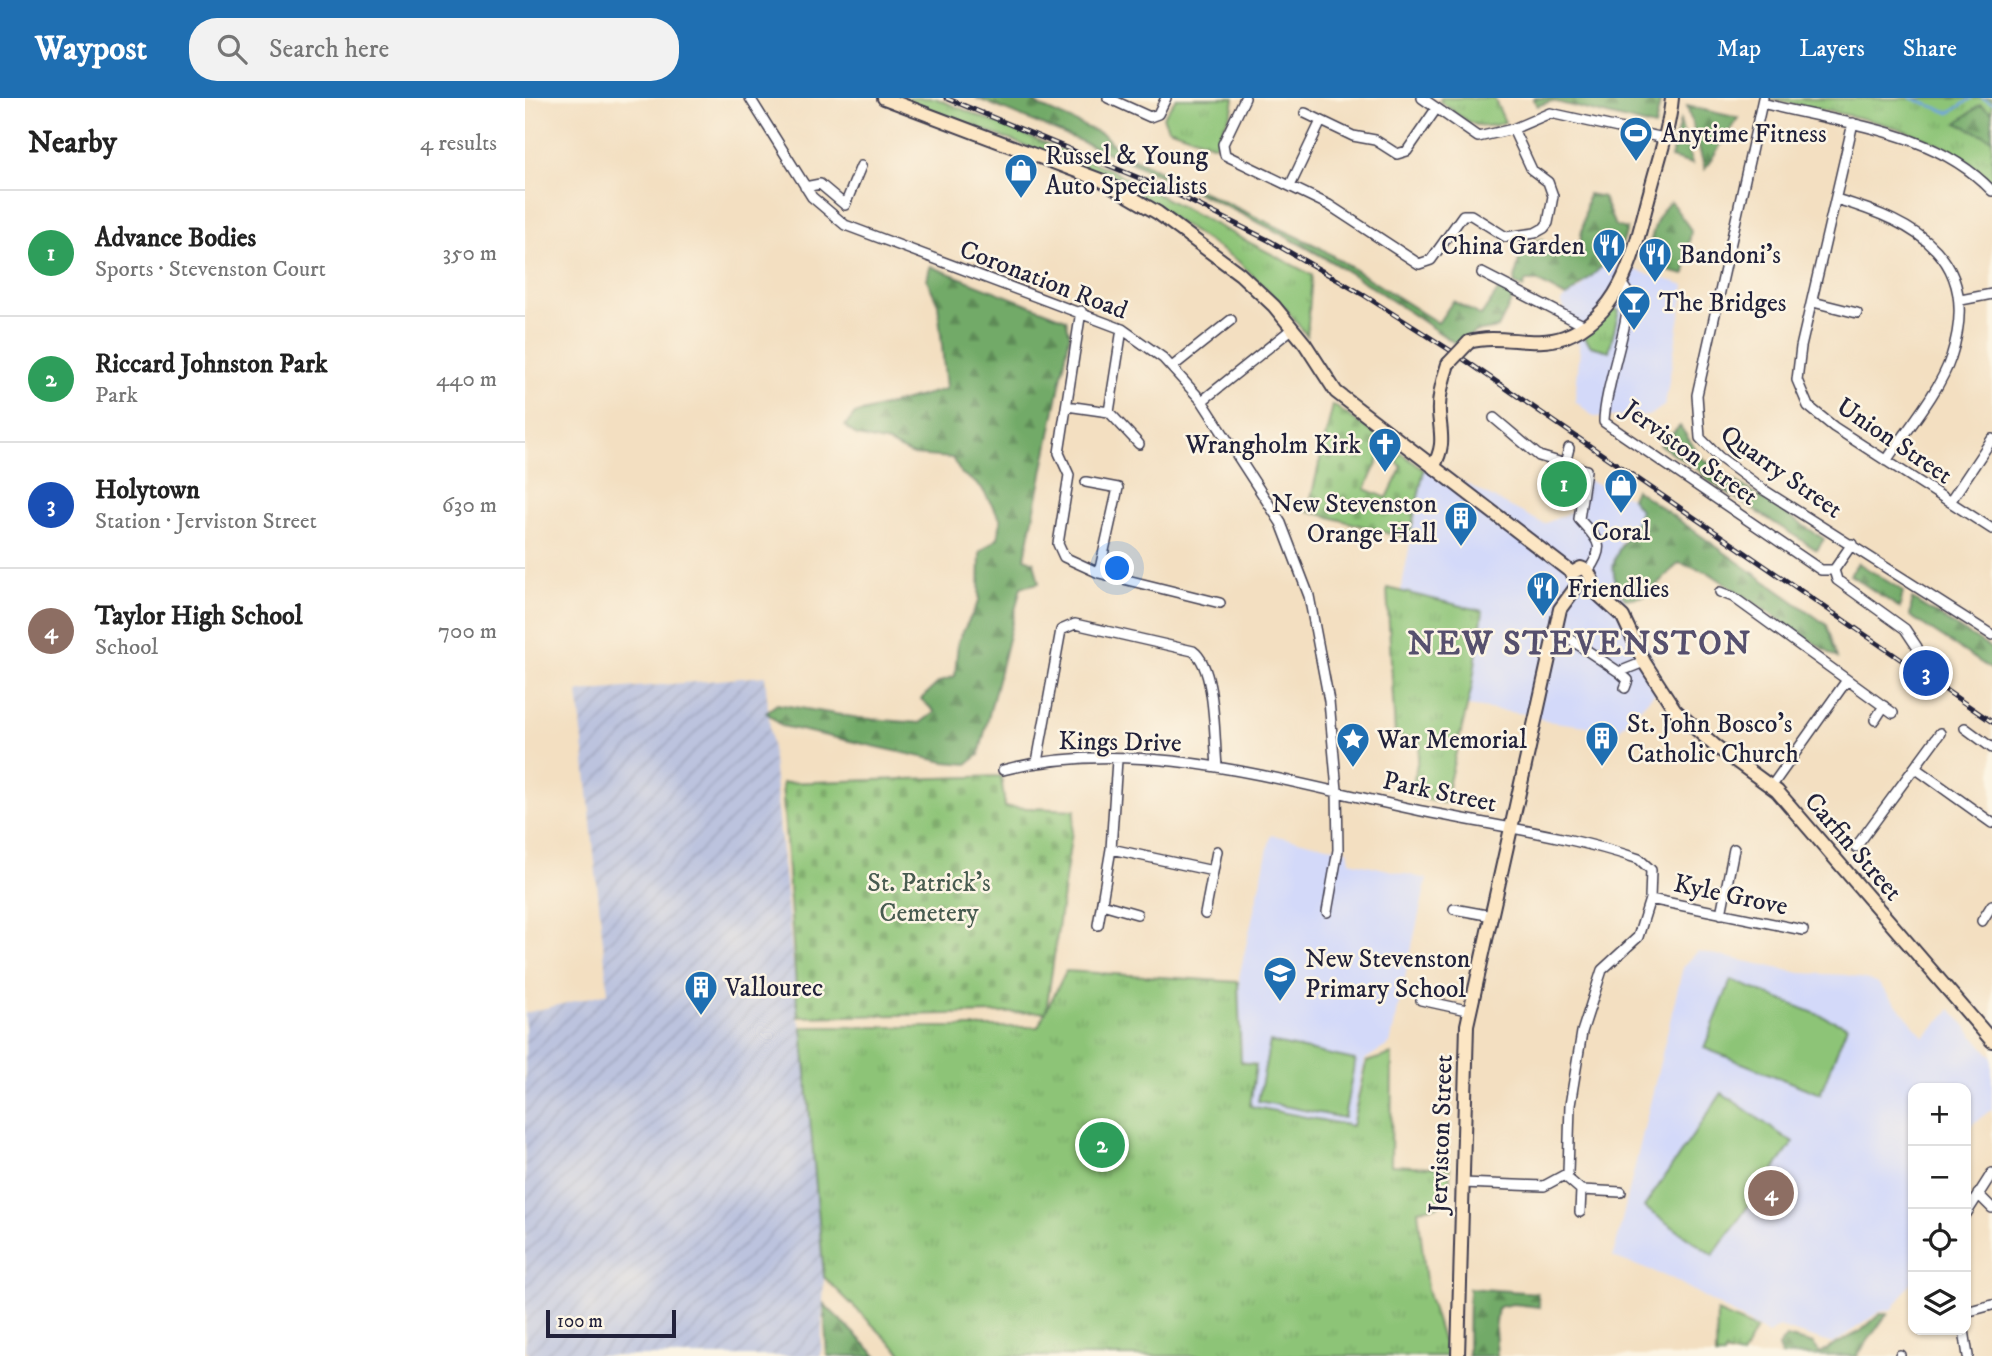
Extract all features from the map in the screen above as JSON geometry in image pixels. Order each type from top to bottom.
[{"type":"main road","points":[[1433,467],[1443,444],[1439,412],[1441,385],[1448,364],[1469,342],[1486,337],[1544,340],[1563,338],[1585,326],[1612,298],[1640,237],[1672,98]]},
{"type":"main road","points":[[888,99],[1120,190],[1158,213],[1240,274],[1293,328],[1336,392],[1572,573]]},
{"type":"main road","points":[[1581,568],[1588,571],[1593,580],[1590,587],[1584,591],[1574,590],[1570,584],[1572,573],[1581,568]]},
{"type":"main road","name":"Carfin Street","points":[[1590,587],[1623,617],[1644,662],[1675,710],[1714,745],[1771,786],[1991,1038]]},
{"type":"main road","name":"Jerviston Street","points":[[1458,1356],[1464,1059],[1471,1011],[1555,629],[1560,609],[1574,590]]},
{"type":"street","name":"Coronation Road","points":[[750,98],[812,198],[845,225],[1017,292],[1081,311],[1122,329],[1172,367],[1202,401],[1281,523],[1309,596],[1328,701],[1337,790],[1338,850],[1327,912]]},
{"type":"street","points":[[1108,98],[1150,117],[1158,114],[1166,98]]},
{"type":"street","points":[[1245,98],[1223,145],[1223,151],[1229,158],[1329,205],[1414,261],[1428,263],[1463,215],[1471,215],[1506,237],[1540,231],[1548,223],[1553,196],[1550,186],[1532,170],[1513,129]]},
{"type":"street","points":[[1422,98],[1478,137],[1513,129],[1550,113],[1664,138]]},
{"type":"street","points":[[1762,101],[1853,123],[1942,152],[1977,174],[1992,191]]},
{"type":"street","name":"Quarry Street","points":[[1762,101],[1697,395],[1700,439],[1719,457],[1764,490],[1992,635]]},
{"type":"street","points":[[1305,113],[1403,154],[1436,109]]},
{"type":"street","points":[[1290,186],[1321,121]]},
{"type":"street","name":"Union Street","points":[[1853,123],[1801,347],[1797,380],[1808,406],[1886,461],[1992,529]]},
{"type":"street","points":[[805,187],[820,184],[845,205],[861,166]]},
{"type":"street","points":[[1836,199],[1883,213],[1932,242],[1951,274],[1961,300],[1951,359],[1886,461]]},
{"type":"street","points":[[1482,273],[1585,326]]},
{"type":"street","name":"Jerviston Street","points":[[1621,283],[1627,292],[1625,321],[1609,380],[1604,422],[1821,570],[1834,570],[1837,580],[1905,629],[1917,647]]},
{"type":"street","points":[[1961,300],[1992,294]]},
{"type":"street","points":[[1813,302],[1857,313]]},
{"type":"street","points":[[1081,311],[1059,453],[1069,475],[1058,544],[1064,558],[1099,573],[1220,603]]},
{"type":"street","points":[[1172,367],[1231,320]]},
{"type":"street","points":[[1202,401],[1293,328]]},
{"type":"street","points":[[1109,412],[1122,329]]},
{"type":"street","points":[[1067,406],[1109,412],[1139,444]]},
{"type":"street","points":[[1494,418],[1539,456],[1586,470],[1579,519],[1600,544],[1600,551],[1588,571]]},
{"type":"street","points":[[1950,502],[1992,439]]},
{"type":"street","points":[[1565,464],[1569,448]]},
{"type":"street","points":[[1086,482],[1118,488],[1099,573]]},
{"type":"street","points":[[1834,570],[1852,544]]},
{"type":"street","points":[[1720,592],[1727,593],[1893,713]]},
{"type":"street","points":[[1037,762],[1061,630],[1075,624],[1193,651],[1202,657],[1208,677],[1217,766]]},
{"type":"street","points":[[1555,629],[1619,671],[1628,680],[1625,688]]},
{"type":"street","points":[[1619,671],[1644,662]]},
{"type":"street","points":[[1771,786],[1847,680]]},
{"type":"street","points":[[1875,719],[1884,706]]},
{"type":"street","points":[[1965,729],[1992,748]]},
{"type":"street","points":[[1856,847],[1940,733]]},
{"type":"street","points":[[1098,925],[1111,849],[1117,760]]},
{"type":"street","name":"Kings Drive","points":[[1003,770],[1037,762],[1117,760],[1217,766],[1236,770]]},
{"type":"street","points":[[1915,768],[1992,823]]},
{"type":"street","name":"Park Street","points":[[1236,770],[1511,828],[1639,859],[1651,870],[1650,899]]},
{"type":"street","points":[[1111,849],[1213,871]]},
{"type":"street","points":[[1721,914],[1734,849]]},
{"type":"street","points":[[1205,914],[1217,852]]},
{"type":"street","points":[[1566,1177],[1570,1105],[1588,1013],[1602,971],[1638,937],[1650,899]]},
{"type":"street","name":"Kyle Grove","points":[[1650,899],[1803,930]]},
{"type":"street","points":[[1102,904],[1137,914]]},
{"type":"street","points":[[1982,921],[1992,905]]},
{"type":"street","points":[[1454,909],[1492,916]]},
{"type":"street","points":[[1421,1000],[1471,1011]]},
{"type":"street","points":[[1969,1209],[1992,1173]]},
{"type":"street","points":[[1462,1183],[1544,1186],[1566,1177]]},
{"type":"street","points":[[1566,1177],[1581,1190],[1621,1192]]},
{"type":"street","points":[[1580,1212],[1581,1190]]},
{"type":"street","points":[[1978,1194],[1992,1208]]},
{"type":"street","points":[[1971,1310],[1992,1304]]},
{"type":"street","points":[[1965,1335],[1968,1356]]},
{"type":"shaded area","points":[[1605,261],[1685,285],[1665,405],[1649,416],[1594,417],[1575,401],[1580,348],[1561,301],[1581,288]]},
{"type":"shaded area","points":[[1430,465],[1544,524],[1573,511],[1579,477],[1631,498],[1640,510],[1637,521],[1620,544],[1615,584],[1644,637],[1662,685],[1619,730],[1546,721],[1532,715],[1467,706],[1472,686],[1401,591],[1424,470]]},
{"type":"shaded area","points":[[765,676],[798,1017],[802,1027],[824,1277],[821,1356],[531,1356],[525,1349],[525,1013],[608,993],[578,692]]},
{"type":"shaded area","points":[[1271,835],[1348,850],[1350,861],[1427,879],[1390,1044],[1364,1060],[1351,1125],[1250,1105],[1257,1064],[1242,1061],[1239,977]]},
{"type":"shaded area","points":[[1698,951],[1800,973],[1847,975],[1877,982],[1924,1037],[1951,1009],[1992,1057],[1992,1109],[1971,1125],[1971,1083],[1908,1083],[1908,1287],[1893,1309],[1879,1312],[1833,1344],[1779,1327],[1768,1334],[1673,1279],[1613,1257],[1683,967]]},
{"type":"green space","points":[[899,98],[935,98],[1111,170],[1312,275],[1307,336],[1286,309],[1238,261],[1111,178]]},
{"type":"green space","points":[[976,98],[1032,98],[1039,106],[1104,135],[1120,152],[1319,247],[1438,323],[1453,301],[1481,316],[1500,288],[1514,296],[1498,328],[1475,332],[1456,344],[1345,270],[1267,227],[1144,169]]},
{"type":"green space","points":[[1176,98],[1234,98],[1232,111],[1215,145],[1168,128],[1163,117]]},
{"type":"green space","points":[[1441,98],[1494,98],[1505,122],[1477,125],[1440,101]]},
{"type":"green space","points":[[1533,98],[1661,98],[1655,127],[1552,101],[1537,106]]},
{"type":"green space","points":[[1992,98],[1992,182],[1969,162],[1917,135],[1858,117],[1768,99]]},
{"type":"green space","points":[[1980,105],[1992,112],[1992,139],[1957,123]]},
{"type":"green space","points":[[1687,106],[1738,118],[1705,169]]},
{"type":"green space","points":[[1680,121],[1692,164],[1671,158]]},
{"type":"green space","points":[[1588,194],[1603,197],[1615,226],[1627,229],[1618,250],[1566,297],[1537,281],[1526,281],[1523,288],[1514,284],[1522,245],[1542,239],[1547,253],[1578,255]]},
{"type":"green space","points":[[1671,202],[1691,230],[1685,275],[1651,267],[1653,232],[1660,214]]},
{"type":"green space","points":[[930,266],[1066,319],[1070,335],[1025,558],[1034,562],[1039,583],[1021,587],[979,755],[967,764],[945,762],[782,726],[766,712],[777,704],[859,718],[920,723],[935,712],[921,699],[939,682],[955,676],[958,641],[979,601],[980,552],[998,538],[1001,520],[981,487],[961,473],[952,458],[913,455],[888,443],[857,436],[845,426],[855,414],[946,389],[938,304],[927,280]]},
{"type":"green space","points":[[1614,308],[1619,311],[1609,351],[1591,346],[1582,335]]},
{"type":"green space","points":[[1333,405],[1394,447],[1393,452],[1382,452],[1365,489],[1387,498],[1402,467],[1396,461],[1401,453],[1424,470],[1409,539],[1308,511]]},
{"type":"green space","points":[[1680,426],[1700,456],[1714,467],[1824,539],[1817,550],[1706,479],[1699,470],[1660,445]]},
{"type":"green space","points":[[1635,489],[1827,625],[1837,658],[1709,573],[1679,563],[1645,596],[1625,599],[1613,572],[1614,561],[1640,510],[1631,498]]},
{"type":"green space","points":[[1858,563],[1903,591],[1900,608],[1850,575]]},
{"type":"green space","points":[[1387,588],[1483,611],[1472,686],[1444,803],[1411,796],[1421,742],[1395,735]]},
{"type":"green space","points":[[1912,599],[1992,649],[1992,670],[1910,616]]},
{"type":"green space","name":"St. Patrick's Cemetery","points":[[1001,776],[1005,807],[1075,810],[1046,1012],[798,1017],[782,783]]},
{"type":"green space","points":[[1066,971],[1238,982],[1241,1062],[1256,1065],[1250,1106],[1352,1126],[1366,1062],[1392,1054],[1391,1165],[1450,1168],[1449,1196],[1437,1206],[1418,1210],[1427,1290],[1447,1356],[904,1356],[824,1277],[802,1027],[1038,1027]]},
{"type":"green space","points":[[1731,980],[1847,1026],[1820,1094],[1704,1048]]},
{"type":"green space","points":[[1270,1042],[1355,1060],[1344,1118],[1258,1101]]},
{"type":"green space","points":[[1722,1093],[1793,1143],[1713,1255],[1644,1207]]},
{"type":"green space","points":[[1469,1288],[1537,1293],[1540,1307],[1513,1304],[1498,1307],[1495,1329],[1497,1356],[1468,1356]]},
{"type":"green space","points":[[824,1304],[877,1356],[827,1356]]},
{"type":"green space","points":[[1717,1312],[1756,1329],[1742,1356],[1725,1352],[1724,1356],[1716,1356]]},
{"type":"green space","points":[[1880,1314],[1887,1314],[1857,1356],[1781,1355],[1778,1347],[1786,1337],[1813,1344],[1820,1353],[1861,1331]]},
{"type":"waterway","points":[[1911,98],[1950,113],[1972,98]]},
{"type":"waterway","points":[[1982,98],[1992,103]]},
{"type":"railway","points":[[946,98],[1168,190],[1270,241],[1362,294],[1456,354],[1992,722]]},
{"type":"place","name":"Anytime Fitness","points":[[1636,163]]},
{"type":"place","name":"Russel & Young Auto Specialists","points":[[1021,200]]},
{"type":"place","name":"China Garden","points":[[1609,275]]},
{"type":"place","name":"Bandoni's","points":[[1655,284]]},
{"type":"place","name":"The Bridges","points":[[1634,332]]},
{"type":"place","name":"Wrangholm Kirk","points":[[1385,474]]},
{"type":"place","name":"Advance Bodies","points":[[1564,484]]},
{"type":"place","name":"Coral","points":[[1621,515]]},
{"type":"place","name":"New Stevenston Orange Hall","points":[[1461,548]]},
{"type":"place","name":"Friendlies","points":[[1543,618]]},
{"type":"place","name":"Holytown","points":[[1926,673]]},
{"type":"place","name":"St. John Bosco's Catholic Church","points":[[1602,768]]},
{"type":"place","name":"War Memorial","points":[[1353,769]]},
{"type":"place","name":"New Stevenston Primary School","points":[[1280,1003]]},
{"type":"place","name":"Vallourec","points":[[701,1017]]},
{"type":"place","name":"Riccard Johnston Park","points":[[1102,1145]]},
{"type":"place","name":"Taylor High School","points":[[1771,1193]]},
{"type":"district","name":"NEW STEVENSTON","points":[[1580,642]]}]
